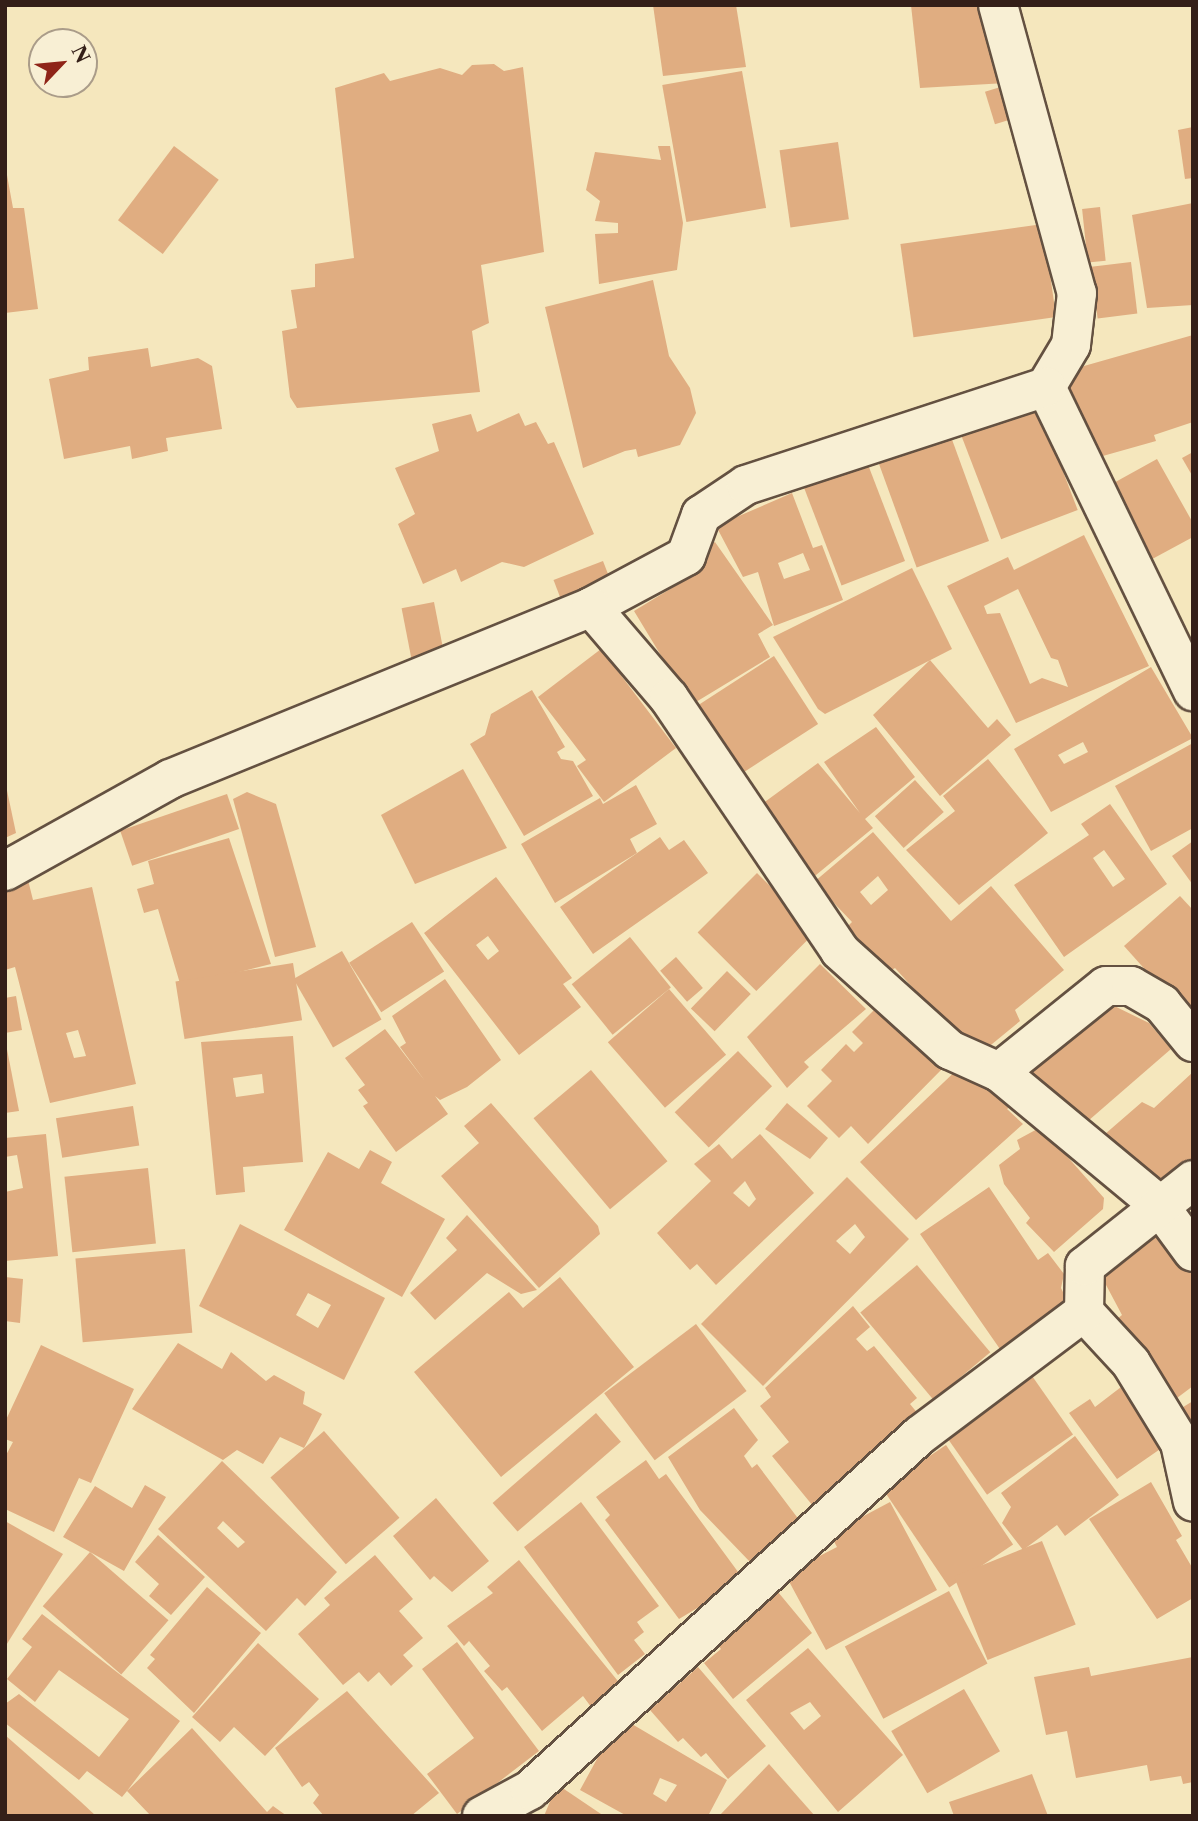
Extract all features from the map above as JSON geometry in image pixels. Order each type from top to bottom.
[{"type":"street","points":[[5,871],[170,779],[591,607],[686,556],[701,514],[746,485],[1045,387],[1071,345],[1077,293],[998,5]]},
{"type":"street","points":[[1045,387],[1193,691]]},
{"type":"street","points":[[591,607],[669,698],[840,951],[950,1050],[999,1072],[1158,1204],[1193,1252]]},
{"type":"street","points":[[999,1072],[1106,986],[1131,986],[1162,1004],[1193,1042]]},
{"type":"street","points":[[1193,1180],[1158,1204],[1085,1266],[1084,1312],[1131,1363],[1180,1443],[1193,1502]]},
{"type":"street","points":[[482,1816],[530,1790],[920,1435],[1084,1312]]},
{"type":"building","points":[[653,5],[736,5],[746,67],[663,76]]},
{"type":"building","points":[[911,5],[982,5],[1006,83],[920,88]]},
{"type":"building","points":[[494,64],[504,71],[523,67],[544,252],[481,265],[489,323],[472,331],[480,392],[297,408],[290,397],[282,331],[297,328],[291,290],[315,287],[315,264],[354,258],[335,88],[384,73],[390,81],[440,68],[462,75],[472,65]]},
{"type":"building","points":[[742,71],[766,208],[686,222],[662,85]]},
{"type":"building","points":[[1007,85],[1017,118],[995,124],[985,92]]},
{"type":"building","points":[[1193,127],[1193,178],[1185,179],[1178,130]]},
{"type":"building","points":[[838,142],[849,219],[790,227],[780,150]]},
{"type":"building","points":[[174,146],[219,180],[163,254],[118,220]]},
{"type":"building","points":[[658,146],[670,146],[683,223],[677,270],[599,284],[595,234],[618,233],[618,223],[595,221],[600,201],[586,190],[595,152],[661,160]]},
{"type":"building","points":[[7,175],[13,208],[24,208],[38,309],[5,313]]},
{"type":"building","points":[[1193,203],[1193,305],[1147,308],[1132,215]]},
{"type":"building","points":[[1100,207],[1106,261],[1088,263],[1082,209]]},
{"type":"building","points":[[1043,224],[1056,317],[913,337],[900,244]]},
{"type":"building","points":[[1131,262],[1137,314],[1098,318],[1091,267]]},
{"type":"building","points":[[653,280],[669,356],[690,388],[696,413],[680,445],[638,457],[636,449],[625,451],[583,468],[545,307]]},
{"type":"building","points":[[1193,335],[1193,422],[1154,435],[1156,441],[1085,461],[1060,386],[1084,366]]},
{"type":"building","points":[[148,348],[151,367],[198,358],[212,366],[222,429],[166,438],[168,451],[132,459],[130,446],[64,459],[49,379],[89,370],[88,357]]},
{"type":"building","points":[[1034,396],[1078,510],[1001,539],[957,425]]},
{"type":"building","points":[[519,413],[525,426],[536,422],[548,444],[554,442],[594,534],[524,567],[502,562],[461,582],[456,569],[423,584],[398,524],[415,514],[395,468],[439,451],[432,424],[471,414],[477,432]]},
{"type":"building","points":[[950,434],[989,541],[917,567],[878,460]]},
{"type":"building","points":[[862,449],[905,561],[842,585],[799,473]]},
{"type":"building","points":[[1193,452],[1193,477],[1182,458]]},
{"type":"building","points":[[1157,459],[1193,523],[1193,537],[1143,564],[1110,485]]},
{"type":"building","points":[[792,493],[813,548],[822,545],[843,600],[774,626],[758,572],[743,577],[716,526]],"holes":[[[803,553],[810,570],[784,579],[778,563]]]},
{"type":"building","points":[[1084,535],[1149,666],[1016,723],[947,586],[1008,557],[1014,570]],"holes":[[[1018,589],[1051,658],[1058,660],[1068,687],[1042,678],[1030,684],[1000,613],[987,614],[984,606]]]},
{"type":"building","points":[[715,542],[773,625],[758,634],[770,657],[691,705],[634,611],[703,569],[695,554]]},
{"type":"building","points":[[603,561],[610,579],[560,598],[554,580]]},
{"type":"building","points":[[912,568],[952,649],[825,714],[818,709],[773,637]]},
{"type":"building","points":[[434,602],[444,654],[412,660],[402,608]]},
{"type":"building","points":[[601,649],[676,748],[604,802],[577,766],[586,760],[538,697]]},
{"type":"building","points":[[774,656],[818,724],[742,773],[698,706]]},
{"type":"building","points":[[930,660],[988,728],[997,719],[1011,735],[940,796],[873,715]]},
{"type":"building","points":[[1151,667],[1193,738],[1051,812],[1014,749]],"holes":[[[1083,742],[1088,752],[1064,764],[1058,755]]]},
{"type":"building","points":[[532,690],[565,747],[557,752],[561,759],[573,761],[593,796],[524,836],[470,744],[485,735],[491,714]]},
{"type":"building","points":[[876,727],[915,777],[865,819],[873,828],[810,880],[755,809],[818,763],[860,813],[824,762]]},
{"type":"building","points":[[1193,743],[1193,828],[1151,851],[1115,786]]},
{"type":"building","points":[[988,759],[1048,833],[959,905],[906,850],[955,811],[943,796]]},
{"type":"building","points":[[463,769],[507,848],[415,884],[381,815]]},
{"type":"building","points":[[915,780],[944,812],[904,848],[875,816]]},
{"type":"building","points":[[5,781],[16,833],[5,838]]},
{"type":"building","points":[[636,785],[657,824],[630,839],[637,853],[555,903],[521,844],[600,798],[603,804]]},
{"type":"building","points":[[247,792],[276,804],[316,947],[275,957],[233,799]]},
{"type":"building","points":[[227,794],[239,829],[132,866],[120,831]]},
{"type":"building","points":[[1110,804],[1167,884],[1064,957],[1014,885],[1089,835],[1081,824]],"holes":[[[1104,850],[1125,879],[1113,887],[1093,858]]]},
{"type":"building","points":[[873,832],[951,921],[991,886],[1064,970],[1015,1010],[1020,1021],[986,1049],[978,1040],[968,1049],[895,968],[887,973],[848,926],[852,922],[814,882]],"holes":[[[878,876],[888,890],[871,905],[860,892]]]},
{"type":"building","points":[[660,837],[669,850],[684,840],[708,873],[593,954],[560,907]]},
{"type":"building","points":[[229,838],[271,964],[181,987],[158,909],[144,913],[137,889],[154,884],[148,861]]},
{"type":"building","points":[[1193,841],[1193,885],[1172,856]]},
{"type":"building","points":[[757,873],[816,932],[756,991],[698,932]]},
{"type":"building","points":[[496,877],[572,978],[563,984],[581,1007],[519,1055],[424,933]],"holes":[[[488,936],[499,951],[488,960],[476,945]]]},
{"type":"building","points":[[28,880],[33,900],[92,887],[136,1084],[50,1103],[15,967],[5,970],[5,885]],"holes":[[[78,1030],[86,1056],[74,1058],[66,1033]]]},
{"type":"building","points":[[1180,896],[1193,910],[1193,1023],[1124,946]]},
{"type":"building","points":[[412,922],[444,971],[381,1012],[349,963]]},
{"type":"building","points":[[630,937],[671,988],[613,1035],[572,984]]},
{"type":"building","points":[[342,951],[382,1019],[333,1047],[294,979]]},
{"type":"building","points":[[676,957],[703,988],[687,1002],[660,971]]},
{"type":"building","points":[[293,963],[302,1020],[185,1039],[175,982]]},
{"type":"building","points":[[820,964],[866,1009],[804,1062],[809,1067],[787,1088],[747,1037]]},
{"type":"building","points":[[727,971],[751,994],[715,1031],[691,1008]]},
{"type":"building","points":[[445,979],[501,1060],[467,1087],[440,1100],[435,1096],[448,1114],[396,1152],[363,1106],[368,1103],[358,1090],[365,1085],[345,1058],[385,1029],[425,1081],[400,1047],[406,1043],[392,1016]]},
{"type":"building","points":[[669,989],[726,1055],[665,1108],[608,1042]]},
{"type":"building","points":[[16,996],[22,1030],[5,1033],[5,998]]},
{"type":"building","points":[[1098,998],[1149,1023],[1171,1049],[1088,1121],[1028,1076]]},
{"type":"building","points":[[880,1004],[943,1068],[868,1144],[851,1126],[839,1138],[807,1106],[832,1081],[821,1070],[846,1044],[854,1052],[863,1043],[852,1032]]},
{"type":"building","points":[[293,1036],[303,1162],[243,1167],[245,1192],[216,1195],[201,1042]],"holes":[[[262,1074],[264,1093],[236,1097],[233,1078]]]},
{"type":"building","points":[[5,1039],[19,1111],[5,1113]]},
{"type":"building","points":[[738,1051],[772,1086],[709,1147],[675,1112]]},
{"type":"building","points":[[964,1063],[1013,1105],[1007,1109],[1023,1124],[916,1220],[860,1162]]},
{"type":"building","points":[[591,1070],[667,1161],[610,1209],[534,1118]]},
{"type":"building","points":[[1193,1072],[1193,1166],[1148,1193],[1097,1141],[1142,1102],[1154,1108]]},
{"type":"building","points":[[491,1103],[598,1226],[600,1234],[539,1288],[441,1176],[479,1143],[464,1126]]},
{"type":"building","points":[[787,1103],[828,1138],[810,1159],[765,1129]]},
{"type":"building","points":[[133,1106],[139,1146],[62,1158],[56,1118]]},
{"type":"building","points":[[1041,1127],[1104,1198],[1103,1209],[1054,1252],[1026,1223],[1030,1218],[1004,1184],[999,1165],[1020,1149],[1017,1140]]},
{"type":"building","points":[[46,1134],[58,1256],[5,1261],[5,1192],[23,1188],[17,1155],[5,1157],[5,1138]]},
{"type":"building","points":[[760,1134],[814,1193],[716,1285],[697,1264],[690,1270],[657,1233],[711,1181],[694,1164],[719,1144],[732,1159]],"holes":[[[745,1181],[756,1199],[749,1207],[733,1193]]]},
{"type":"building","points":[[370,1150],[392,1162],[381,1183],[445,1219],[402,1297],[284,1230],[328,1152],[359,1169]]},
{"type":"building","points":[[148,1168],[156,1244],[72,1252],[64,1177]]},
{"type":"building","points":[[847,1177],[909,1239],[763,1386],[701,1324]],"holes":[[[855,1224],[865,1237],[850,1254],[836,1241]]]},
{"type":"building","points":[[989,1187],[1038,1260],[1048,1253],[1064,1274],[1061,1288],[1068,1302],[1002,1352],[920,1234]]},
{"type":"building","points":[[467,1215],[537,1290],[521,1294],[487,1273],[435,1320],[410,1293],[457,1250],[446,1238]]},
{"type":"building","points":[[1165,1222],[1193,1262],[1193,1386],[1173,1401],[1116,1320],[1122,1315],[1097,1268]]},
{"type":"building","points":[[240,1224],[385,1298],[344,1380],[199,1306]],"holes":[[[308,1293],[331,1305],[318,1328],[296,1315]]]},
{"type":"building","points":[[185,1249],[192,1333],[83,1342],[75,1259]]},
{"type":"building","points":[[917,1265],[990,1352],[934,1400],[860,1313]]},
{"type":"building","points":[[5,1277],[23,1279],[20,1323],[5,1321]]},
{"type":"building","points":[[560,1277],[634,1367],[501,1477],[414,1372],[509,1292],[523,1308]]},
{"type":"building","points":[[853,1306],[870,1327],[856,1339],[867,1351],[874,1346],[917,1398],[910,1404],[919,1415],[813,1506],[772,1456],[789,1442],[760,1406],[771,1397],[765,1388]]},
{"type":"building","points":[[696,1324],[747,1391],[655,1460],[604,1393]]},
{"type":"building","points":[[178,1343],[222,1369],[231,1352],[266,1381],[274,1375],[305,1392],[303,1404],[322,1414],[304,1448],[280,1437],[263,1464],[237,1450],[223,1460],[132,1409]]},
{"type":"building","points":[[41,1345],[134,1389],[91,1483],[79,1478],[54,1532],[5,1509],[5,1457],[13,1442],[5,1439],[5,1422]]},
{"type":"building","points":[[1030,1373],[1073,1434],[987,1495],[944,1433]]},
{"type":"building","points":[[1125,1384],[1166,1445],[1117,1479],[1069,1413],[1090,1399],[1095,1407]]},
{"type":"building","points":[[1193,1401],[1193,1454],[1170,1415]]},
{"type":"building","points":[[734,1408],[758,1440],[744,1456],[752,1468],[757,1464],[803,1525],[752,1564],[700,1510],[668,1457]]},
{"type":"building","points":[[596,1413],[621,1442],[518,1532],[493,1503]]},
{"type":"building","points":[[324,1431],[399,1518],[346,1564],[270,1478]]},
{"type":"building","points":[[1075,1436],[1119,1495],[1065,1536],[1057,1525],[1023,1550],[1002,1523],[1011,1507],[1001,1493]]},
{"type":"building","points":[[946,1445],[1013,1544],[949,1588],[882,1488]]},
{"type":"building","points":[[646,1460],[659,1479],[666,1474],[744,1580],[679,1619],[605,1520],[610,1515],[596,1497]]},
{"type":"building","points":[[222,1461],[337,1572],[305,1606],[297,1598],[266,1631],[158,1529]],"holes":[[[223,1521],[245,1542],[238,1548],[217,1528]]]},
{"type":"building","points":[[1151,1482],[1182,1536],[1176,1540],[1193,1569],[1193,1598],[1157,1619],[1089,1519]]},
{"type":"building","points":[[145,1485],[166,1497],[124,1571],[63,1537],[95,1486],[132,1508]]},
{"type":"building","points":[[436,1498],[489,1561],[452,1592],[434,1576],[430,1580],[393,1536]]},
{"type":"building","points":[[581,1502],[659,1606],[637,1622],[644,1632],[634,1640],[645,1654],[618,1675],[524,1547]]},
{"type":"building","points":[[890,1502],[937,1590],[826,1650],[785,1574],[837,1547],[830,1534]]},
{"type":"building","points":[[5,1521],[63,1554],[5,1647]]},
{"type":"building","points":[[158,1535],[205,1577],[171,1615],[149,1596],[159,1584],[135,1562]]},
{"type":"building","points":[[1042,1541],[1076,1624],[988,1660],[954,1577]]},
{"type":"building","points":[[90,1552],[168,1620],[121,1675],[43,1606]]},
{"type":"building","points":[[375,1555],[413,1599],[399,1611],[423,1638],[403,1655],[413,1666],[391,1686],[379,1672],[368,1682],[359,1672],[343,1685],[298,1634],[330,1605],[324,1598]]},
{"type":"building","points":[[519,1560],[626,1691],[597,1715],[583,1696],[542,1731],[507,1687],[502,1691],[484,1671],[490,1666],[469,1641],[464,1646],[447,1626],[493,1593],[487,1587]]},
{"type":"building","points":[[773,1586],[812,1633],[733,1699],[704,1663],[721,1649],[711,1637]]},
{"type":"building","points":[[207,1587],[261,1633],[194,1713],[147,1668],[155,1659],[150,1655]]},
{"type":"building","points":[[949,1591],[987,1663],[883,1719],[845,1646]]},
{"type":"building","points":[[42,1614],[180,1721],[122,1797],[87,1771],[79,1780],[5,1723],[5,1704],[19,1694],[99,1757],[129,1719],[59,1670],[35,1702],[7,1679],[32,1647],[22,1639]]},
{"type":"building","points":[[457,1642],[539,1751],[457,1814],[427,1774],[474,1738],[422,1669]]},
{"type":"building","points":[[258,1643],[319,1699],[265,1756],[234,1727],[220,1742],[192,1717]]},
{"type":"building","points":[[808,1648],[903,1755],[838,1812],[746,1700]],"holes":[[[810,1702],[821,1716],[804,1730],[790,1713]]]},
{"type":"building","points":[[1193,1657],[1193,1782],[1183,1784],[1181,1776],[1150,1781],[1147,1765],[1076,1778],[1067,1731],[1046,1735],[1034,1677],[1089,1667],[1091,1676]]},
{"type":"building","points":[[698,1667],[766,1746],[728,1779],[706,1753],[701,1757],[683,1738],[678,1742],[650,1710]]},
{"type":"building","points":[[964,1689],[1000,1751],[927,1793],[891,1731]]},
{"type":"building","points":[[347,1691],[439,1793],[411,1816],[324,1816],[313,1803],[319,1795],[309,1782],[302,1787],[275,1748]]},
{"type":"building","points":[[620,1717],[727,1780],[708,1816],[627,1816],[580,1790]],"holes":[[[660,1778],[677,1785],[666,1802],[653,1794]]]},
{"type":"building","points":[[192,1728],[267,1812],[273,1806],[287,1816],[151,1816],[127,1791]]},
{"type":"building","points":[[5,1735],[81,1802],[96,1816],[5,1816]]},
{"type":"building","points":[[769,1764],[815,1816],[719,1816]]},
{"type":"building","points":[[1032,1774],[1048,1816],[954,1816],[949,1802]]},
{"type":"building","points":[[556,1787],[564,1789],[604,1816],[544,1816]]}]
